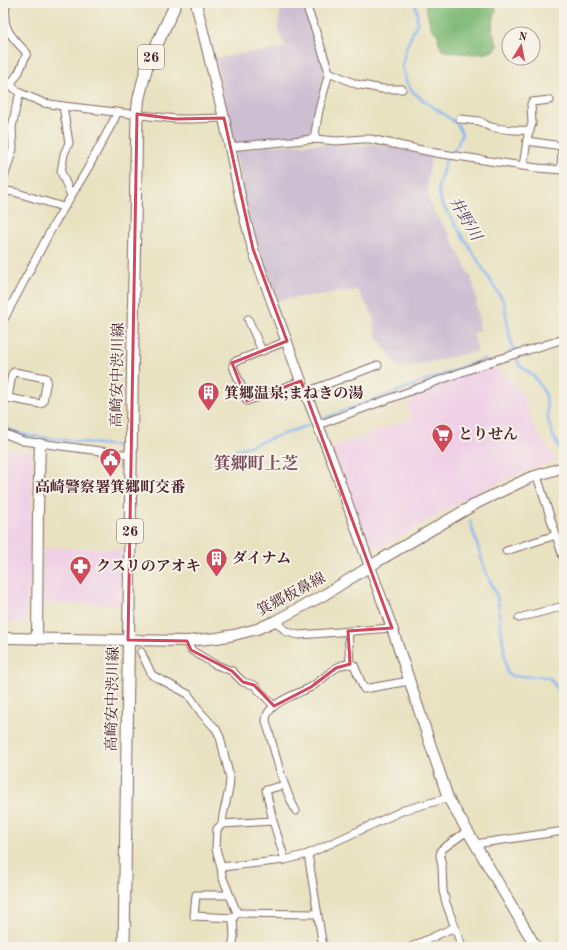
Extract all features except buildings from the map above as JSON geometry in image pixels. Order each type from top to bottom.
[{"type":"main road","name":"高崎安中渋川線","points":[[124,947],[137,114],[139,97],[147,66],[176,3]]},
{"type":"street","points":[[196,3],[224,118],[229,147],[253,250],[370,566],[448,798],[536,947]]},
{"type":"street","points":[[305,3],[329,72],[319,110],[314,139]]},
{"type":"street","points":[[5,5],[6,26],[16,42],[27,53],[19,72],[10,85]]},
{"type":"street","points":[[329,72],[356,84],[382,90],[402,89]]},
{"type":"street","points":[[3,75],[10,85],[20,93],[44,102],[63,106],[176,119],[224,118]]},
{"type":"street","points":[[3,180],[5,168],[12,148],[12,128],[20,93]]},
{"type":"street","points":[[523,166],[528,134],[532,124],[531,104],[532,102],[550,100]]},
{"type":"street","points":[[63,106],[69,143],[64,154],[61,172],[71,195]]},
{"type":"street","points":[[3,321],[63,207],[88,168],[117,112]]},
{"type":"street","points":[[460,120],[482,122],[488,127],[530,131]]},
{"type":"street","points":[[229,147],[314,139],[336,141],[363,138],[456,156],[549,170],[563,170],[562,146],[527,141]]},
{"type":"street","points":[[3,191],[14,192],[63,207]]},
{"type":"street","points":[[248,319],[262,351]]},
{"type":"street","points":[[318,425],[462,372],[564,340]]},
{"type":"street","points":[[287,342],[234,362],[233,366],[247,401],[301,381]]},
{"type":"street","points":[[306,392],[378,365]]},
{"type":"street","points":[[14,372],[46,378],[47,380],[43,402],[40,404],[5,400],[12,374],[14,372]]},
{"type":"street","points":[[3,434],[23,441],[40,444],[131,455]]},
{"type":"street","points":[[37,638],[40,444]]},
{"type":"street","name":"箕郷板鼻線","points":[[3,638],[186,641],[217,638],[257,629],[275,622],[324,594],[479,502],[518,483],[564,467]]},
{"type":"street","points":[[537,476],[564,560]]},
{"type":"street","points":[[506,551],[556,535]]},
{"type":"street","points":[[519,618],[564,606]]},
{"type":"street","points":[[275,622],[287,632],[299,635],[392,628]]},
{"type":"street","points":[[348,631],[350,664]]},
{"type":"street","points":[[186,641],[191,650],[214,664],[232,671],[242,682],[254,685],[274,706]]},
{"type":"street","points":[[141,652],[152,675],[188,694],[202,714],[216,729],[220,737],[230,778],[222,824],[217,829],[216,849],[222,876],[234,915],[234,937],[232,947]]},
{"type":"street","points":[[296,811],[284,785],[266,721],[266,716],[269,711],[281,701],[311,687],[336,668],[343,665],[354,665],[364,689],[409,681]]},
{"type":"street","points":[[284,785],[266,790],[273,821],[285,860]]},
{"type":"street","points":[[221,867],[285,860],[308,854],[404,810],[448,798]]},
{"type":"street","points":[[222,824],[273,821]]},
{"type":"street","points":[[462,947],[443,891],[440,856],[441,850],[467,831]]},
{"type":"street","points":[[475,844],[564,831]]},
{"type":"street","points":[[308,854],[323,947]]},
{"type":"street","points":[[229,895],[196,895],[194,916],[318,914]]},
{"type":"street","points":[[411,947],[455,927]]},
{"type":"highlighted area","points":[[137,114],[176,119],[224,118],[253,249],[287,341],[232,363],[247,401],[301,381],[392,628],[348,631],[350,664],[336,668],[311,687],[274,706],[254,685],[243,682],[232,671],[191,650],[187,641],[128,640]]},
{"type":"shaded area","points":[[303,4],[314,31],[325,76],[311,135],[284,136],[233,144],[216,58],[287,47],[281,38],[278,28],[279,17],[283,6]]},
{"type":"shaded area","points":[[316,144],[357,146],[373,144],[430,155],[431,158],[427,184],[429,199],[433,211],[447,230],[470,275],[475,289],[480,331],[473,333],[478,351],[399,369],[377,337],[372,313],[357,290],[278,300],[250,223],[235,151],[267,146]]},
{"type":"shaded area","name":"とりせん","points":[[491,364],[519,389],[537,433],[557,460],[504,480],[451,507],[383,547],[370,544],[332,447],[413,418],[406,405],[414,402],[411,395]]},
{"type":"shaded area","points":[[3,445],[15,450],[26,452],[32,451],[31,565],[25,623],[3,623]]},
{"type":"shaded area","points":[[43,548],[122,549],[121,605],[42,603]]},
{"type":"green space","points":[[425,3],[494,3],[496,10],[492,30],[498,47],[487,53],[480,54],[442,50],[438,35],[431,28]]},
{"type":"waterway","name":"井野川","points":[[415,3],[417,23],[406,48],[402,66],[406,81],[412,91],[458,125],[462,134],[457,146],[446,160],[438,187],[441,202],[504,302],[511,343],[519,365],[534,376],[546,395],[548,419],[553,436],[564,455]]},
{"type":"waterway","name":"井野川","points":[[509,352],[517,349]]},
{"type":"waterway","points":[[325,418],[485,359]]},
{"type":"waterway","points":[[220,456],[309,425]]},
{"type":"waterway","points":[[3,427],[30,436],[125,447]]},
{"type":"waterway","points":[[470,521],[485,570],[497,596],[507,673],[512,676],[548,677],[553,682],[564,700]]},
{"type":"place","name":"箕郷温泉;まねきの湯","points":[[208,412]]},
{"type":"place","name":"とりせん","points":[[443,454]]},
{"type":"place","name":"高崎警察署箕郷町交番","points":[[110,478]]},
{"type":"place","name":"ダイナム","points":[[217,578]]},
{"type":"place","name":"クスリのアオキ","points":[[80,586]]},
{"type":"district","name":"箕郷町上芝","points":[[256,463]]}]
